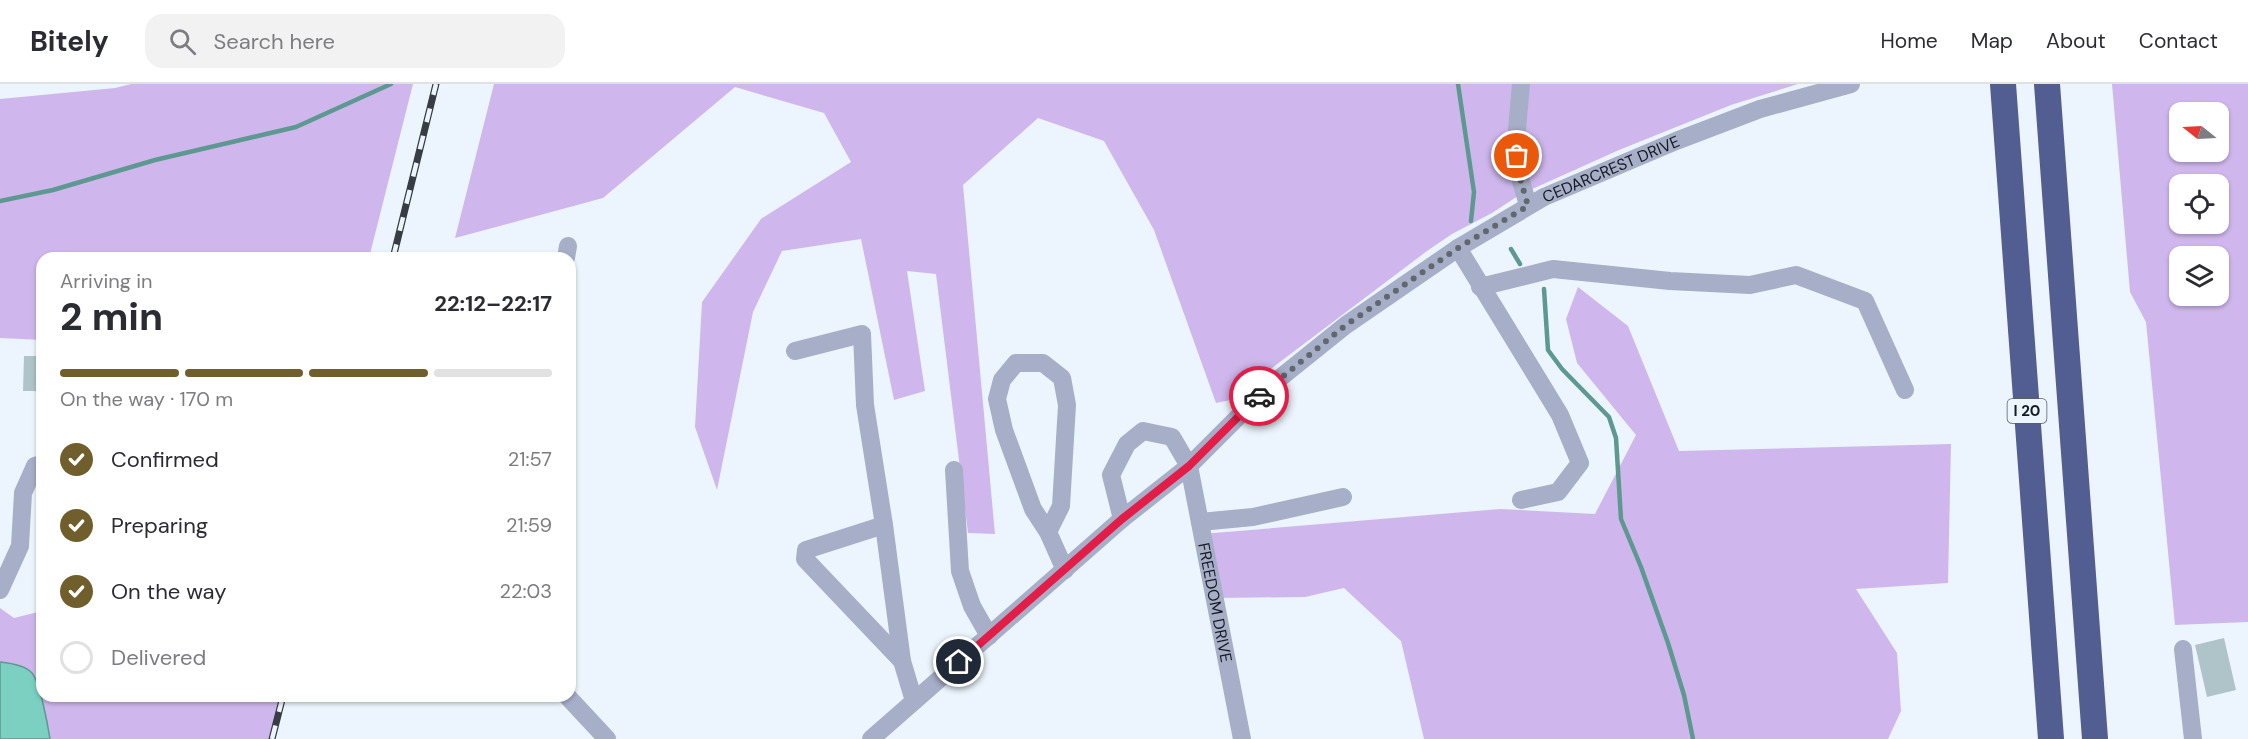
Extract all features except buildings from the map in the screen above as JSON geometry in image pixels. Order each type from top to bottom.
[{"type":"highway","name":"I 20","points":[[2003,84],[2051,739]]},
{"type":"highway","name":"I 20","points":[[2047,84],[2095,739]]},
{"type":"street","points":[[1521,84],[1516,141],[1518,171],[1528,206]]},
{"type":"street","name":"CEDARCREST DRIVE","points":[[871,739],[1122,519],[1189,466],[1274,383],[1346,325],[1458,248],[1528,206],[1733,118],[1851,84]]},
{"type":"street","points":[[1458,248],[1560,415],[1580,464],[1558,492],[1521,500]]},
{"type":"street","points":[[1480,287],[1553,269],[1670,281],[1750,285],[1796,275],[1865,301],[1905,390]]},
{"type":"street","points":[[795,351],[862,334],[865,405],[902,661],[915,701]]},
{"type":"street","points":[[1048,532],[1060,506],[1067,405],[1064,387],[1062,378],[1043,363],[1016,363],[1002,380],[997,399],[1004,430],[1033,509],[1048,532],[1065,570]]},
{"type":"street","name":"FREEDOM DRIVE","points":[[1122,519],[1111,475],[1127,444],[1143,430],[1172,437],[1189,466],[1242,739]]},
{"type":"street","points":[[0,590],[20,546],[23,493],[36,466]]},
{"type":"street","points":[[954,470],[960,572],[972,606],[989,636]]},
{"type":"street","points":[[1200,522],[1253,517],[1343,497]]},
{"type":"street","points":[[884,525],[806,550],[805,559],[902,661]]},
{"type":"street","points":[[2183,649],[2193,739]]},
{"type":"street","points":[[573,702],[607,739]]},
{"type":"shaded area","points":[[131,84],[413,84],[371,252],[36,252],[36,340],[0,338],[0,99],[115,88]]},
{"type":"shaded area","points":[[494,84],[1798,84],[1731,105],[1619,150],[1521,194],[1427,251],[1264,374],[1240,398],[1216,403],[1154,230],[1104,141],[1038,118],[963,185],[995,534],[968,533],[936,274],[907,271],[925,391],[894,400],[861,239],[782,251],[753,312],[717,490],[695,427],[702,302],[761,219],[851,162],[824,113],[735,87],[603,198],[455,238]]},
{"type":"shaded area","points":[[2112,84],[2248,84],[2248,622],[2175,625],[2146,322],[2130,292]]},
{"type":"shaded area","points":[[1578,287],[1628,326],[1679,451],[1951,444],[1948,583],[1856,589],[1897,653],[1901,711],[1888,739],[1424,739],[1401,641],[1344,588],[1305,597],[1215,598],[1202,534],[1500,509],[1595,514],[1636,435],[1577,363],[1566,319]]},
{"type":"shaded area","points":[[0,608],[14,618],[36,612],[36,681],[19,666],[0,662]]},
{"type":"shaded area","points":[[0,662],[21,666],[32,673],[36,681],[36,702],[43,702],[50,739],[0,739]]},
{"type":"shaded area","points":[[42,702],[281,702],[272,739],[50,739]]},
{"type":"waterway","points":[[0,201],[53,190],[155,160],[296,127],[391,84]]},
{"type":"waterway","points":[[1458,84],[1474,192],[1471,221]]},
{"type":"waterway","points":[[1511,249],[1520,264]]},
{"type":"waterway","points":[[1544,289],[1548,350],[1562,369],[1609,417],[1616,438],[1621,519],[1668,643],[1684,695],[1693,739]]},
{"type":"railway","points":[[394,252],[436,84]]},
{"type":"railway","points":[[272,739],[281,702]]},
{"type":"way so far","points":[[1259,396],[1346,325],[1458,248],[1528,206],[1518,171],[1517,156]]},
{"type":"route","points":[[959,662],[1122,519],[1189,466],[1259,396]]}]
